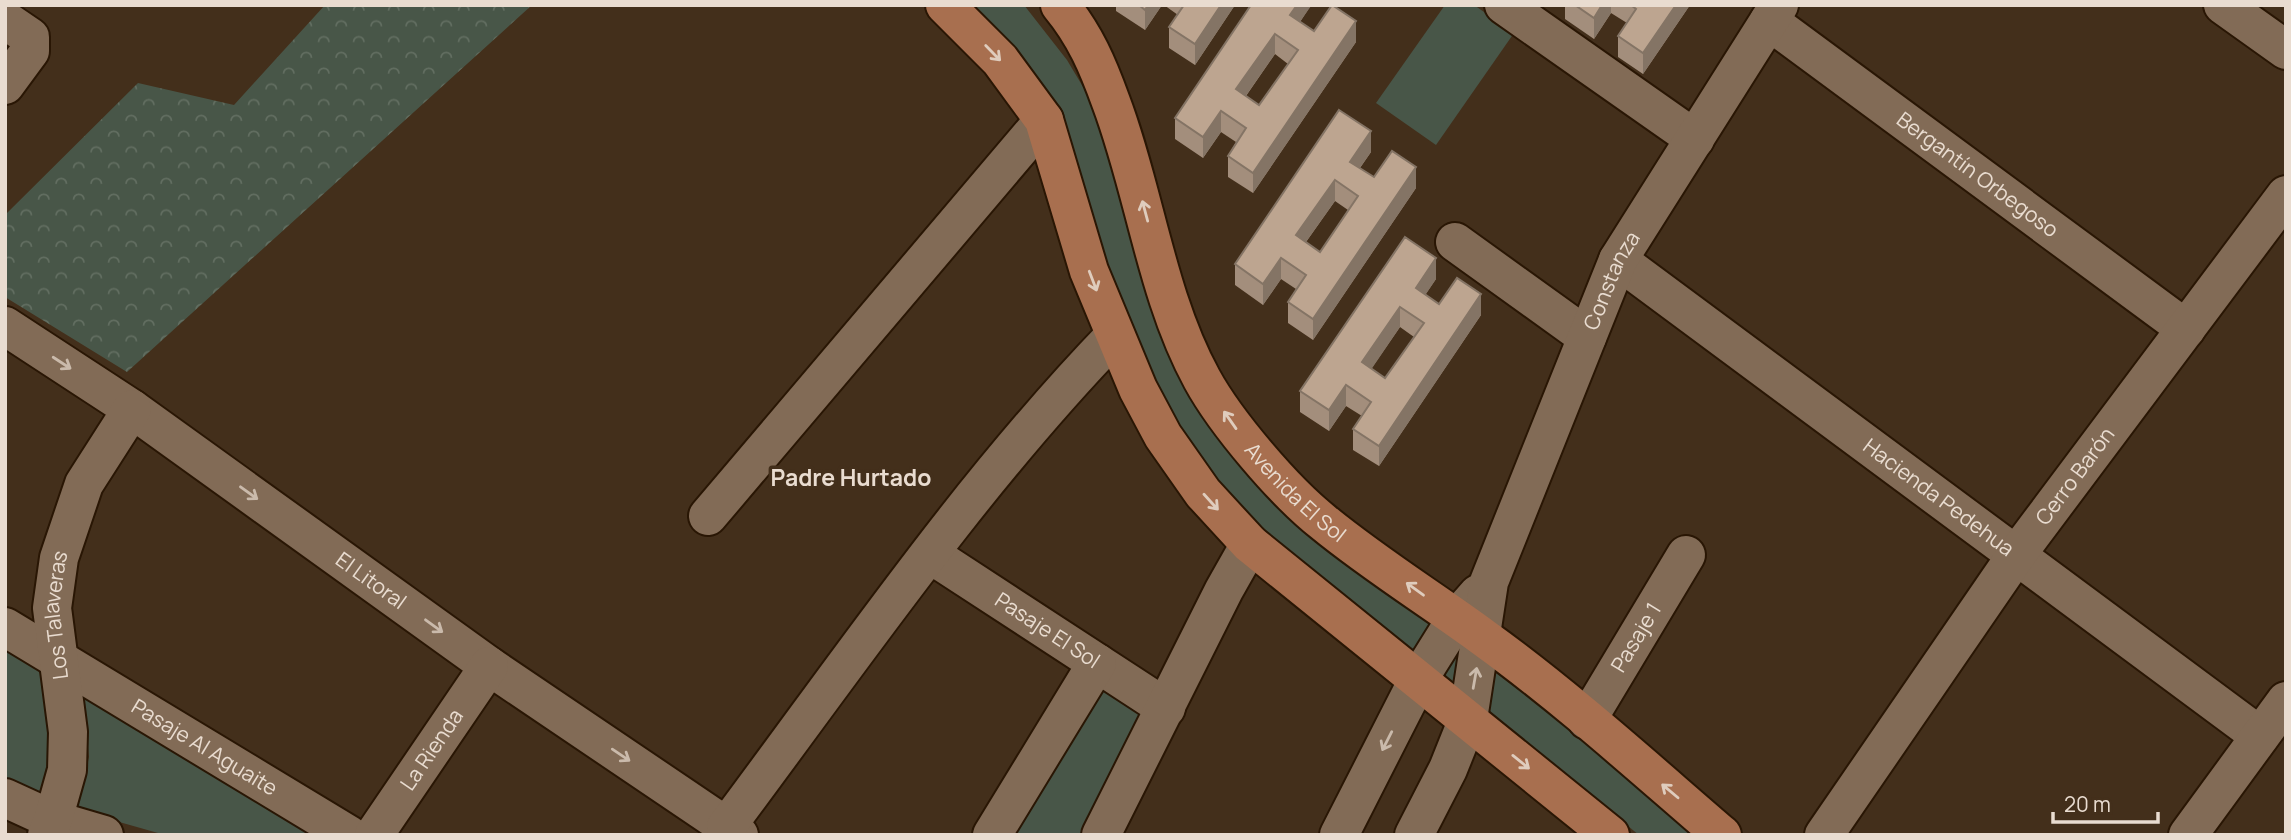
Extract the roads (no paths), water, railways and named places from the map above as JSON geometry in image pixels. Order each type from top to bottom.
[{"type":"main road","points":[[945,5],[1000,60],[1044,120],[1089,271],[1115,335],[1163,436],[1203,493],[1250,544],[1610,835]]},
{"type":"main road","name":"Avenida El Sol","points":[[1060,5],[1093,54],[1125,137],[1177,325],[1203,380],[1236,429],[1321,521],[1469,628],[1587,720],[1722,835]]},
{"type":"street","points":[[1504,5],[1695,138]]},
{"type":"street","points":[[2223,5],[2286,51]]},
{"type":"street","name":"Constanza","points":[[1339,835],[1418,680],[1469,628],[1618,260],[1774,13]]},
{"type":"street","name":"Bergantín Orbegoso","points":[[1774,13],[2186,329]]},
{"type":"street","points":[[5,20],[30,37],[30,51],[5,85]]},
{"type":"street","points":[[708,516],[1044,120]]},
{"type":"street","name":"Cerro Barón","points":[[1824,835],[2017,554],[2286,195]]},
{"type":"street","points":[[1455,242],[1587,337]]},
{"type":"street","name":"Hacienda Pedehua","points":[[1618,260],[2260,736]]},
{"type":"street","name":"El Litoral","points":[[5,326],[132,409],[489,666],[733,831]]},
{"type":"street","points":[[733,831],[930,554],[1033,424],[1115,335]]},
{"type":"street","name":"Los Talaveras","points":[[50,827],[66,770],[67,745],[64,697],[52,608],[59,558],[84,484],[132,409]]},
{"type":"street","points":[[1101,835],[1224,590],[1250,544]]},
{"type":"street","name":"Pasaje El Sol","points":[[930,554],[1166,708]]},
{"type":"street","name":"Pasaje 1","points":[[1587,720],[1686,555]]},
{"type":"street","name":"Pasaje Al Aguaite","points":[[5,627],[349,835]]},
{"type":"street","name":"Constanza","points":[[1414,835],[1448,769],[1468,719],[1469,628]]},
{"type":"street","points":[[992,835],[1097,663]]},
{"type":"street","name":"La Rienda","points":[[374,835],[489,666]]},
{"type":"street","points":[[2188,835],[2286,701]]},
{"type":"street","points":[[5,798],[50,827],[104,835]]},
{"type":"district","name":"Padre Hurtado","points":[[851,478]]}]
